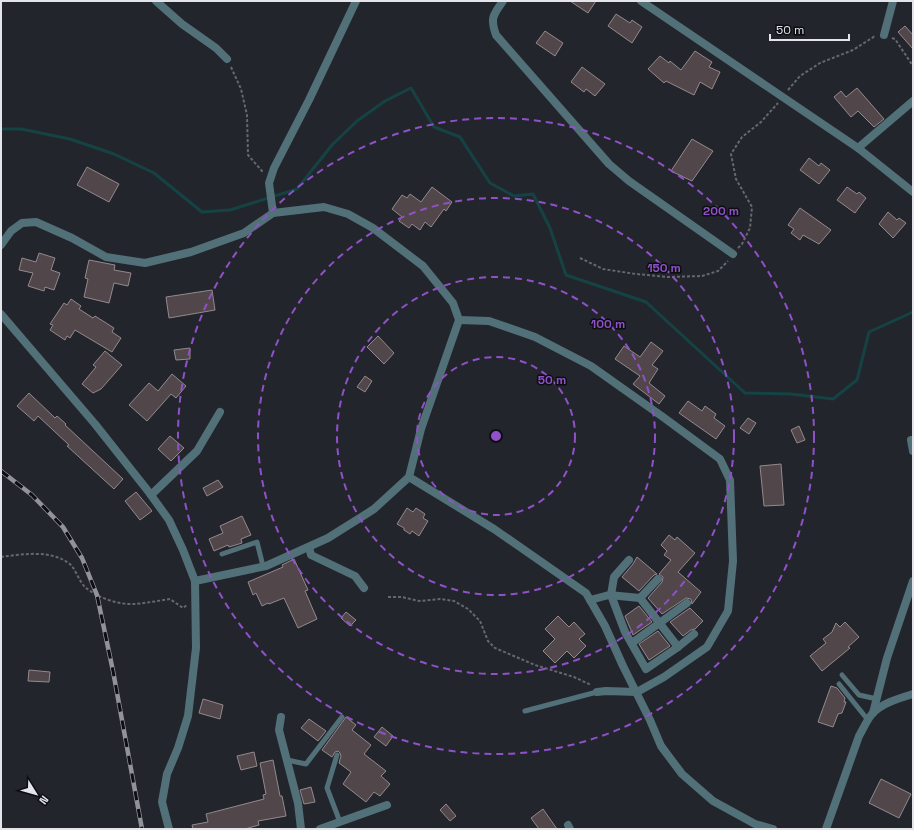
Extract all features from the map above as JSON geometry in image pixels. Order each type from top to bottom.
[{"type":"street","points":[[156,1],[182,24],[216,48],[227,59]]},
{"type":"street","points":[[273,214],[269,183],[272,173],[309,100],[356,1]]},
{"type":"street","points":[[503,1],[493,18],[493,25],[496,35],[609,164],[629,181],[733,254]]},
{"type":"street","points":[[641,1],[858,148],[913,192]]},
{"type":"street","points":[[884,35],[892,1]]},
{"type":"street","points":[[858,148],[913,101]]},
{"type":"street","points":[[1,245],[11,231],[22,223],[36,222],[72,238],[106,257],[145,264],[191,252],[244,233],[273,214],[324,207],[348,214],[373,228],[423,266],[453,303],[459,320],[421,429],[409,477],[374,509],[328,538],[263,566],[195,581]]},
{"type":"street","points":[[1,314],[122,457],[152,495],[169,520],[195,581],[196,648],[188,716],[178,748],[167,774],[162,802],[169,829]]},
{"type":"street","points":[[459,320],[489,321],[535,337],[591,366],[720,459],[730,480],[733,561],[728,611],[707,647],[664,677],[637,692],[606,690],[597,692]]},
{"type":"street","points":[[152,495],[197,451],[220,412]]},
{"type":"street","points":[[911,440],[913,450]]},
{"type":"street","points":[[409,477],[507,538],[586,593],[605,626],[661,746],[682,774],[713,801],[755,824],[773,829]]},
{"type":"street","points":[[309,547],[311,555],[355,576],[364,588]]},
{"type":"street","points":[[629,560],[614,577],[611,595],[625,632],[646,669],[694,634]]},
{"type":"street","points":[[640,598],[658,579]]},
{"type":"street","points":[[826,829],[859,736],[870,717],[877,699],[887,658],[912,586]]},
{"type":"street","points":[[590,600],[611,595],[640,598],[678,647]]},
{"type":"street","points":[[632,643],[687,603]]},
{"type":"street","points":[[870,717],[890,703],[913,694]]},
{"type":"street","points":[[281,717],[279,730],[298,803],[301,829]]},
{"type":"street","points":[[320,829],[386,805]]},
{"type":"lane","points":[[222,554],[257,542],[263,566]]},
{"type":"lane","points":[[842,675],[859,695],[877,699]]},
{"type":"lane","points":[[839,684],[870,717]]},
{"type":"lane","points":[[525,711],[597,692]]},
{"type":"lane","points":[[287,760],[306,764],[342,717]]},
{"type":"lane","points":[[337,755],[327,788],[340,822]]},
{"type":"path","points":[[580,258],[603,269],[668,277],[702,276],[718,271],[742,244],[750,228],[752,207],[736,179],[732,154],[742,137],[772,112],[800,76],[820,63],[853,50],[879,34],[895,39],[913,66]]},
{"type":"path","points":[[227,59],[241,89],[247,115],[248,155],[262,171],[272,173]]},
{"type":"path","points":[[1,557],[21,554],[46,554],[68,562],[84,586],[97,595],[117,601],[132,604],[170,599],[183,608],[195,600]]},
{"type":"path","points":[[388,597],[419,601],[440,599],[454,601],[468,609],[480,621],[488,641],[495,648],[535,665],[590,683],[597,692]]},
{"type":"building","points":[[570,1],[596,1],[588,13]]},
{"type":"building","points":[[616,14],[630,23],[632,20],[642,27],[632,43],[608,26]]},
{"type":"building","points":[[905,26],[913,35],[913,49],[898,32]]},
{"type":"building","points":[[545,31],[563,43],[555,56],[536,43]]},
{"type":"building","points":[[695,51],[712,62],[709,67],[720,72],[712,89],[700,82],[694,95],[666,81],[664,83],[648,69],[660,56],[669,63],[670,61],[681,70]]},
{"type":"building","points":[[582,67],[605,84],[595,96],[586,89],[584,92],[571,82]]},
{"type":"building","points":[[857,88],[884,119],[874,127],[858,111],[851,117],[834,97],[841,91],[846,97]]},
{"type":"building","points":[[692,139],[713,151],[692,181],[671,171]]},
{"type":"building","points":[[809,158],[819,166],[821,163],[830,170],[819,184],[800,170]]},
{"type":"building","points":[[87,167],[119,184],[109,202],[77,185]]},
{"type":"building","points":[[432,187],[452,202],[446,211],[444,209],[431,227],[425,222],[420,230],[412,224],[409,228],[399,221],[402,217],[392,209],[402,195],[407,198],[410,194],[421,202]]},
{"type":"building","points":[[847,187],[857,194],[859,192],[866,198],[855,213],[837,200]]},
{"type":"building","points":[[800,208],[831,230],[819,244],[803,235],[800,240],[791,233],[794,229],[788,225]]},
{"type":"building","points":[[888,212],[897,220],[899,218],[906,223],[893,238],[879,224]]},
{"type":"building","points":[[39,253],[55,258],[51,270],[60,273],[54,290],[45,287],[44,291],[28,286],[33,273],[19,270],[22,258],[36,262]]},
{"type":"building","points":[[89,260],[115,265],[114,270],[131,273],[128,286],[114,283],[109,303],[84,297],[88,279],[85,278]]},
{"type":"building","points":[[212,290],[215,310],[169,318],[166,297]]},
{"type":"building","points":[[71,299],[81,306],[79,309],[93,318],[95,316],[114,328],[112,332],[121,338],[112,352],[75,330],[70,338],[67,336],[65,340],[50,330],[53,325],[50,324],[64,303],[67,305]]},
{"type":"building","points":[[378,336],[394,353],[384,364],[367,347]]},
{"type":"building","points":[[651,342],[663,351],[652,365],[658,369],[649,383],[665,396],[659,404],[633,384],[640,376],[615,359],[624,346],[640,357]]},
{"type":"building","points":[[190,348],[190,359],[176,360],[174,350]]},
{"type":"building","points":[[105,351],[122,365],[101,389],[93,393],[82,384],[96,367],[93,365]]},
{"type":"building","points":[[172,374],[186,386],[176,398],[171,394],[147,421],[129,405],[149,383],[158,391]]},
{"type":"building","points":[[365,376],[372,381],[365,392],[357,387]]},
{"type":"building","points":[[29,393],[55,418],[57,416],[66,424],[65,425],[123,479],[114,489],[67,446],[69,445],[38,416],[34,421],[17,406]]},
{"type":"building","points":[[688,401],[702,411],[705,406],[716,414],[714,418],[725,426],[716,439],[679,413]]},
{"type":"building","points":[[748,418],[756,423],[749,434],[740,428]]},
{"type":"building","points":[[799,426],[805,440],[797,443],[791,430]]},
{"type":"building","points":[[170,436],[184,448],[171,461],[158,449]]},
{"type":"building","points":[[781,464],[784,505],[764,506],[760,466]]},
{"type":"building","points":[[218,480],[223,487],[207,496],[203,488]]},
{"type":"building","points":[[136,492],[152,511],[140,520],[125,501]]},
{"type":"building","points":[[407,508],[413,512],[416,508],[425,514],[423,518],[428,521],[419,536],[412,531],[410,534],[397,524]]},
{"type":"building","points":[[242,516],[251,535],[241,539],[242,543],[229,547],[228,545],[214,551],[209,539],[223,533],[220,526]]},
{"type":"building","points":[[669,535],[675,540],[677,537],[695,553],[678,572],[701,592],[692,604],[691,599],[686,598],[662,614],[648,598],[662,582],[663,577],[659,574],[671,560],[664,555],[667,551],[661,545]]},
{"type":"building","points":[[637,557],[657,574],[654,575],[639,591],[622,577]]},
{"type":"building","points":[[294,559],[308,590],[305,591],[317,619],[298,628],[284,598],[262,606],[256,593],[253,595],[248,582],[283,567],[282,565]]},
{"type":"building","points":[[639,606],[652,622],[633,635],[625,616]]},
{"type":"building","points":[[690,608],[703,621],[695,629],[683,636],[670,622]]},
{"type":"building","points":[[346,612],[356,620],[350,626],[341,618]]},
{"type":"building","points":[[558,616],[569,627],[574,622],[585,634],[579,639],[586,646],[574,658],[567,651],[555,663],[543,651],[555,639],[545,629]]},
{"type":"building","points":[[845,622],[859,637],[848,647],[850,648],[822,671],[810,656],[826,643],[823,639],[832,632],[836,623],[840,627]]},
{"type":"building","points":[[658,631],[670,646],[649,660],[639,644]]},
{"type":"building","points":[[29,670],[50,672],[49,682],[28,681]]},
{"type":"building","points":[[831,686],[837,688],[845,698],[844,702],[846,702],[842,713],[838,714],[833,727],[818,722]]},
{"type":"building","points":[[203,699],[223,705],[220,719],[199,713]]},
{"type":"building","points":[[346,717],[356,725],[352,730],[371,745],[364,754],[386,771],[381,776],[390,784],[380,796],[374,792],[366,802],[343,784],[351,772],[339,763],[341,756],[340,753],[338,751],[335,752],[332,757],[322,750]]},
{"type":"building","points":[[309,719],[326,731],[318,741],[301,728]]},
{"type":"building","points":[[382,727],[393,736],[386,746],[374,737]]},
{"type":"building","points":[[254,752],[257,766],[241,770],[237,756]]},
{"type":"building","points":[[273,760],[280,796],[282,796],[286,816],[258,821],[259,825],[245,829],[193,829],[192,825],[208,822],[206,814],[264,799],[263,795],[266,794],[260,763]]},
{"type":"building","points":[[881,779],[911,794],[899,818],[869,803]]},
{"type":"building","points":[[311,787],[315,802],[304,804],[300,790]]},
{"type":"building","points":[[446,804],[456,816],[450,821],[440,810]]},
{"type":"building","points":[[543,809],[557,829],[539,829],[531,818]]},
{"type":"waterway","points":[[1,129],[21,129],[70,139],[114,154],[154,173],[202,212],[230,210],[297,189],[332,145],[357,121],[385,101],[411,88],[434,127],[460,137],[490,183],[514,196],[533,194],[550,228],[566,275],[646,302],[745,393],[791,394],[833,399],[857,380],[869,332],[913,312]]},
{"type":"railway","points":[[1,471],[32,495],[63,527],[82,558],[97,595],[113,671],[142,829]]}]
